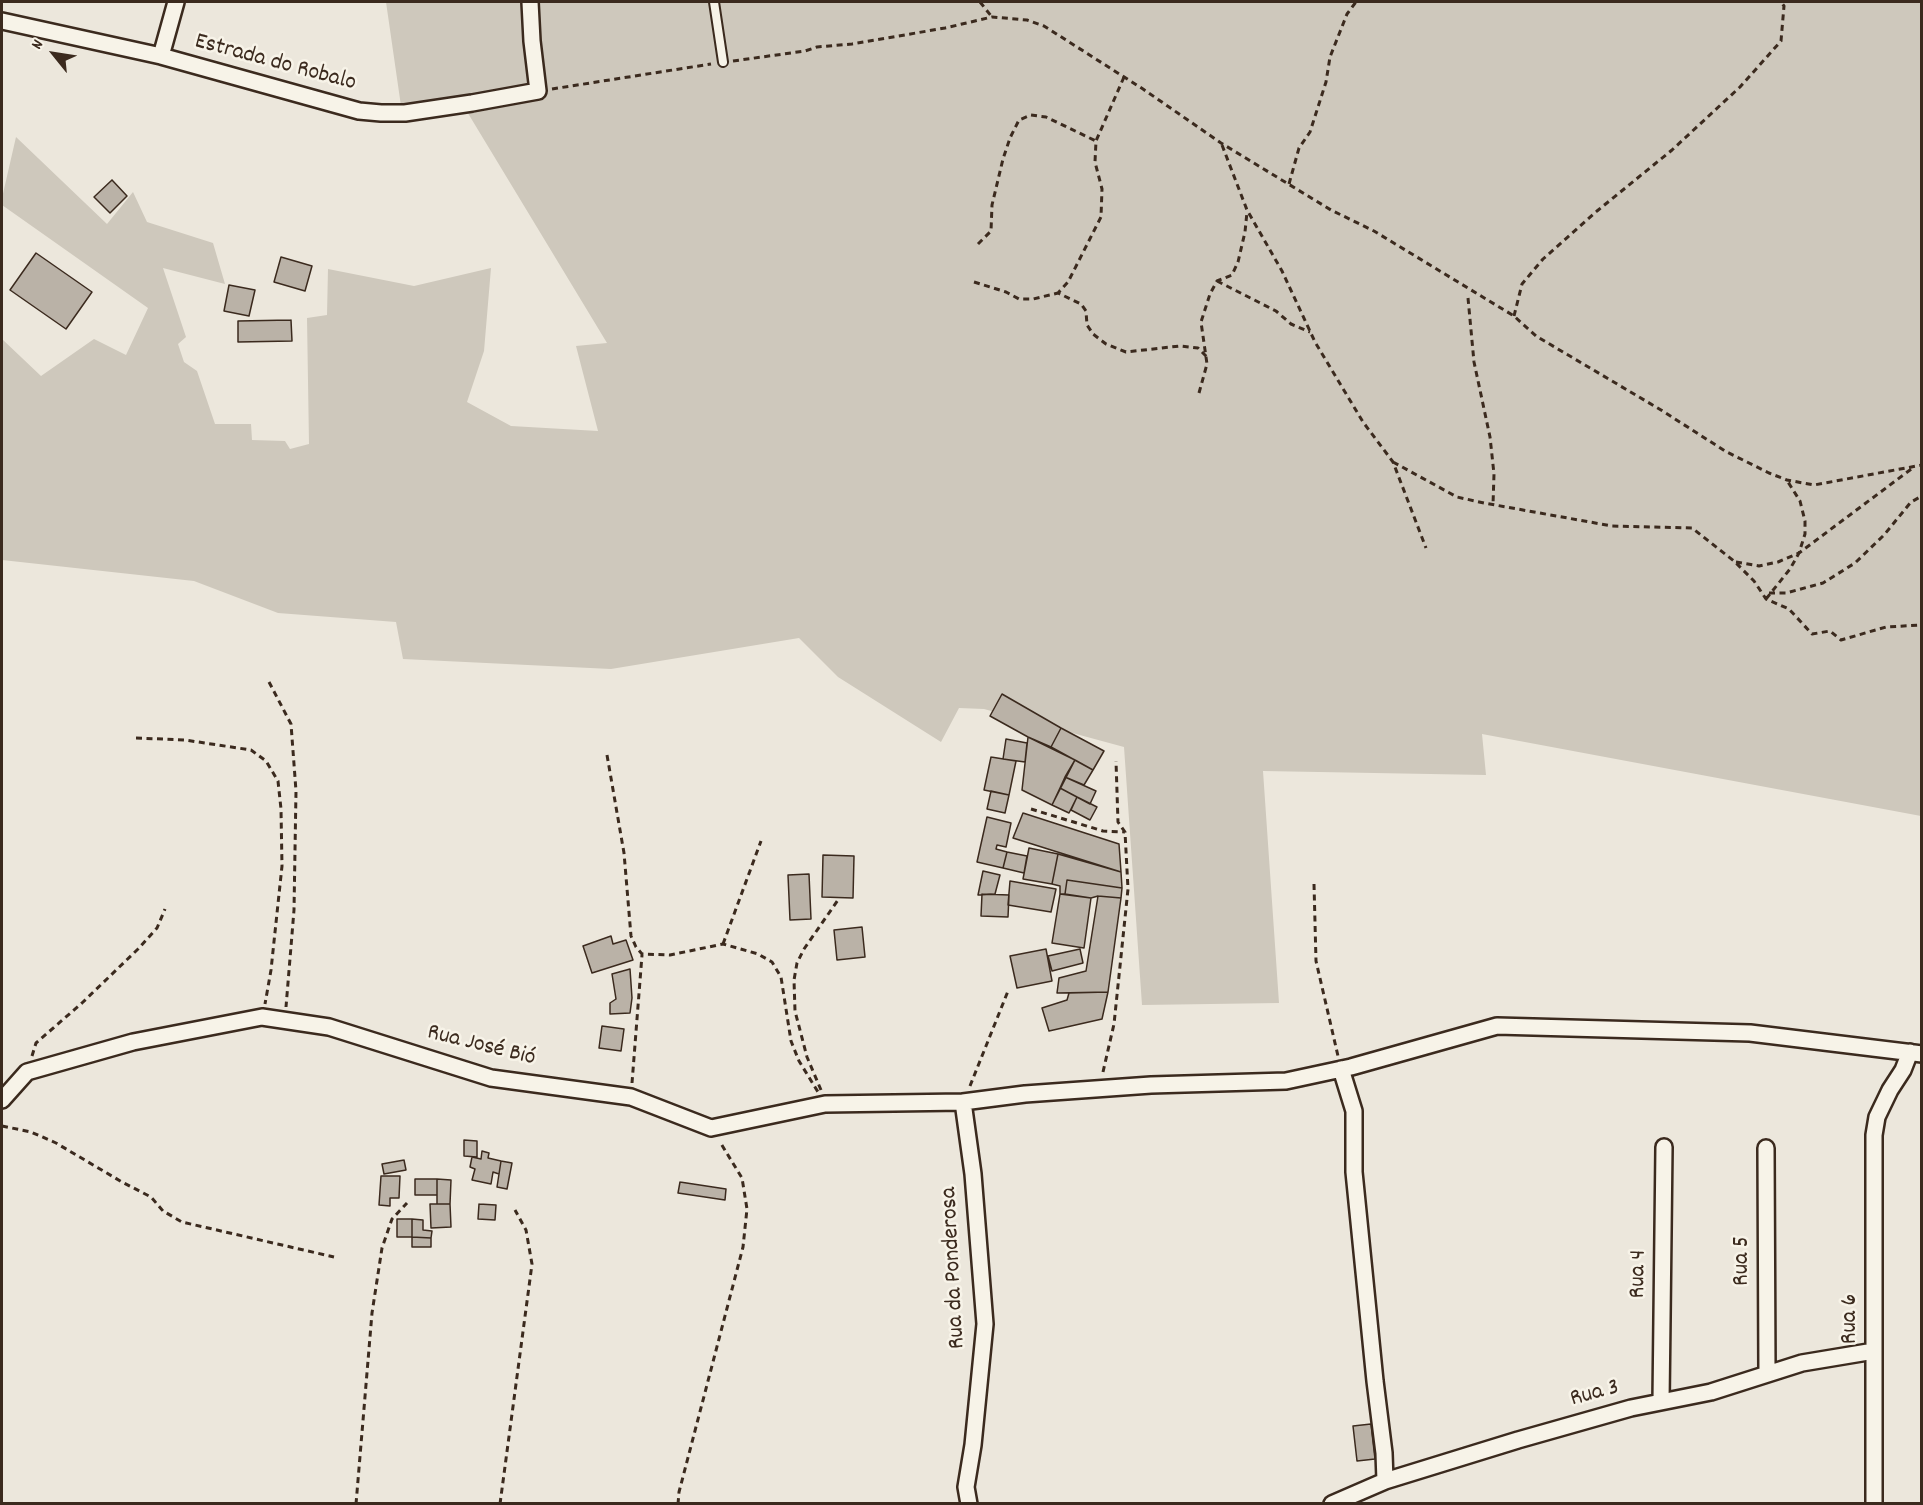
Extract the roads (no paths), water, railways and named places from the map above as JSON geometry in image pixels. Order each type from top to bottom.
[{"type":"street","points":[[161,56],[176,2]]},
{"type":"street","name":"Estrada do Robalo","points":[[2,21],[161,56],[348,108],[381,113],[405,113],[472,104],[538,91],[530,2]]},
{"type":"street","name":"Rua José Bió","points":[[2,1100],[27,1072],[133,1042],[262,1017],[330,1027],[491,1078],[631,1097],[711,1128],[825,1104],[963,1101]]},
{"type":"street","points":[[963,1101],[1150,1084],[1286,1081],[1341,1069],[1497,1026],[1750,1033],[1916,1053]]},
{"type":"street","name":"Rua 6","points":[[1874,1503],[1874,1135],[1877,1117],[1890,1090],[1916,1053]]},
{"type":"street","points":[[1341,1069],[1354,1111],[1354,1172],[1384,1453],[1385,1481]]},
{"type":"street","name":"Rua da Ponderosa","points":[[963,1101],[973,1174],[985,1324],[974,1446],[966,1487],[969,1503]]},
{"type":"street","name":"Rua 4","points":[[1661,1402],[1664,1147]]},
{"type":"street","name":"Rua 5","points":[[1766,1148],[1767,1374]]},
{"type":"street","name":"Rua 3","points":[[1332,1503],[1385,1481],[1518,1440],[1661,1402],[1711,1392],[1802,1363],[1875,1351]]},
{"type":"lane","points":[[714,2],[723,62]]}]
